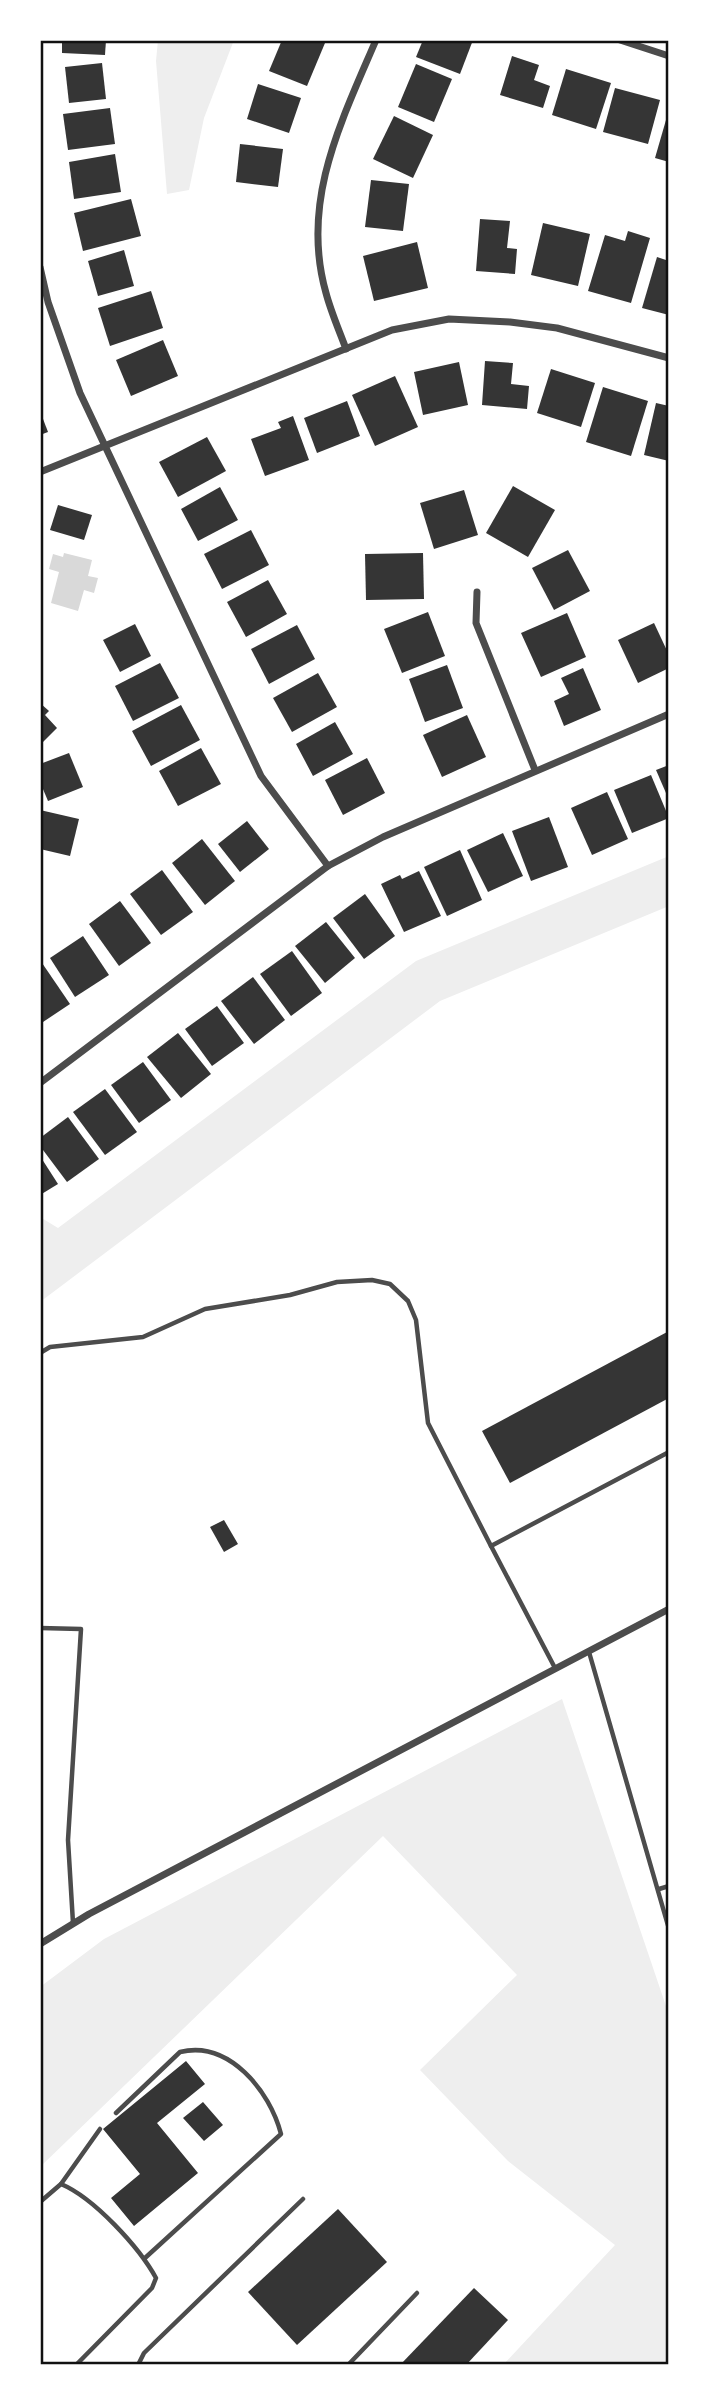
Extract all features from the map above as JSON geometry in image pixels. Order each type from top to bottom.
[{"type":"street","points":[[346,349],[325,292],[317,226],[321,180],[376,40]]},
{"type":"street","points":[[620,40],[669,56]]},
{"type":"street","points":[[40,267],[48,302],[80,393],[261,776],[328,866]]},
{"type":"street","points":[[40,472],[392,330],[449,319],[556,328],[669,358]]},
{"type":"street","points":[[477,592],[476,623],[536,770]]},
{"type":"street","points":[[40,1083],[328,866],[383,837],[669,715]]},
{"type":"street","points":[[40,1944],[73,1924],[669,1609]]},
{"type":"lane","points":[[40,1353],[50,1347],[142,1338],[205,1309],[290,1296],[337,1282],[372,1280],[390,1284],[408,1301],[416,1320],[428,1423],[555,1669]]},
{"type":"lane","points":[[491,1546],[669,1452]]},
{"type":"lane","points":[[40,1628],[81,1629],[68,1840],[73,1924]]},
{"type":"lane","points":[[589,1651],[669,1929]]},
{"type":"lane","points":[[659,1889],[669,1886]]},
{"type":"lane","points":[[116,2113],[180,2052],[194,2049],[214,2052],[248,2076],[268,2101],[281,2134],[145,2258]]},
{"type":"lane","points":[[40,2202],[61,2184],[100,2129]]},
{"type":"lane","points":[[61,2184],[78,2191],[145,2258],[156,2278],[152,2288],[76,2365]]},
{"type":"lane","points":[[138,2365],[144,2353],[303,2199]]},
{"type":"lane","points":[[348,2365],[417,2293]]},
{"type":"shaded area","points":[[158,40],[234,40],[204,118],[189,190],[167,194],[156,61]]},
{"type":"shaded area","points":[[64,553],[92,560],[88,576],[98,578],[94,593],[84,590],[78,611],[51,603],[59,572],[49,569],[53,554],[63,557]]},
{"type":"shaded area","points":[[669,856],[669,906],[440,1001],[40,1302],[40,1217],[58,1228],[416,961]]},
{"type":"shaded area","points":[[562,1699],[669,2015],[669,2365],[503,2365],[615,2245],[508,2161],[420,2070],[517,1975],[383,1836],[40,2167],[40,1987],[104,1939]]},
{"type":"building","points":[[62,40],[106,40],[105,55],[62,53]]},
{"type":"building","points":[[282,40],[325,43],[307,86],[269,71]]},
{"type":"building","points":[[423,40],[473,40],[460,74],[416,57]]},
{"type":"building","points":[[512,56],[539,65],[534,80],[550,86],[543,108],[500,95]]},
{"type":"building","points":[[102,63],[106,99],[69,103],[65,67]]},
{"type":"building","points":[[416,64],[452,79],[434,122],[398,107]]},
{"type":"building","points":[[566,69],[611,83],[596,129],[552,115]]},
{"type":"building","points":[[258,84],[301,98],[289,133],[247,119]]},
{"type":"building","points":[[615,88],[660,100],[648,144],[603,132]]},
{"type":"building","points":[[110,108],[115,144],[68,150],[63,114]]},
{"type":"building","points":[[669,114],[669,162],[655,158]]},
{"type":"building","points":[[394,116],[433,135],[413,178],[373,159]]},
{"type":"building","points":[[240,144],[283,149],[278,187],[236,182]]},
{"type":"building","points":[[115,154],[121,192],[74,199],[69,162]]},
{"type":"building","points":[[371,180],[409,184],[403,231],[365,227]]},
{"type":"building","points":[[131,199],[141,236],[83,251],[74,213]]},
{"type":"building","points":[[480,219],[510,221],[507,248],[517,249],[515,274],[476,271]]},
{"type":"building","points":[[543,223],[590,234],[578,286],[531,275]]},
{"type":"building","points":[[628,231],[650,238],[631,303],[588,291],[605,235],[625,241]]},
{"type":"building","points":[[417,242],[428,288],[374,301],[363,256]]},
{"type":"building","points":[[124,250],[134,286],[98,296],[88,261]]},
{"type":"building","points":[[657,257],[669,261],[669,315],[642,308]]},
{"type":"building","points":[[151,291],[163,328],[110,346],[98,308]]},
{"type":"building","points":[[163,340],[178,376],[131,396],[116,360]]},
{"type":"building","points":[[485,361],[513,363],[511,384],[529,386],[527,409],[482,405]]},
{"type":"building","points":[[459,362],[468,405],[423,415],[414,372]]},
{"type":"building","points":[[551,369],[595,383],[581,427],[537,413]]},
{"type":"building","points":[[395,376],[418,427],[375,446],[352,395]]},
{"type":"building","points":[[603,387],[648,401],[631,456],[586,442]]},
{"type":"building","points":[[347,401],[360,436],[317,453],[304,418]]},
{"type":"building","points":[[656,403],[669,406],[669,461],[644,455]]},
{"type":"building","points":[[40,411],[48,432],[40,435]]},
{"type":"building","points":[[293,416],[309,460],[265,476],[251,439],[281,428],[278,422]]},
{"type":"building","points":[[207,437],[226,471],[178,497],[159,462]]},
{"type":"building","points":[[513,486],[555,510],[528,557],[486,533]]},
{"type":"building","points":[[220,487],[238,520],[198,541],[181,509]]},
{"type":"building","points":[[464,490],[478,535],[434,549],[420,503]]},
{"type":"building","points":[[58,505],[92,515],[84,540],[50,530]]},
{"type":"building","points":[[251,530],[269,565],[222,589],[204,554]]},
{"type":"building","points":[[568,550],[590,591],[554,610],[532,568]]},
{"type":"building","points":[[423,553],[424,599],[366,600],[365,554]]},
{"type":"building","points":[[268,580],[287,614],[246,637],[227,602]]},
{"type":"building","points":[[428,612],[445,656],[402,673],[384,629]]},
{"type":"building","points":[[567,613],[586,657],[541,677],[521,633]]},
{"type":"building","points":[[654,623],[669,655],[669,668],[638,683],[618,640]]},
{"type":"building","points":[[135,624],[151,656],[120,672],[103,640]]},
{"type":"building","points":[[297,625],[315,659],[269,684],[251,649]]},
{"type":"building","points":[[160,663],[179,698],[133,721],[115,686]]},
{"type":"building","points":[[447,665],[463,708],[425,722],[409,679]]},
{"type":"building","points":[[583,668],[601,710],[564,726],[554,701],[569,694],[561,678]]},
{"type":"building","points":[[318,673],[337,707],[292,732],[273,698]]},
{"type":"building","points":[[40,703],[49,711],[45,715],[57,728],[40,745]]},
{"type":"building","points":[[181,705],[200,740],[151,766],[132,731]]},
{"type":"building","points":[[467,715],[486,757],[442,777],[423,735]]},
{"type":"building","points":[[335,722],[353,754],[313,776],[296,744]]},
{"type":"building","points":[[201,748],[221,784],[178,806],[159,771]]},
{"type":"building","points":[[69,753],[83,787],[48,801],[40,782],[40,764]]},
{"type":"building","points":[[367,758],[385,793],[343,815],[325,780]]},
{"type":"building","points":[[669,765],[669,800],[656,770]]},
{"type":"building","points":[[651,775],[669,818],[632,833],[614,790]]},
{"type":"building","points":[[607,792],[628,839],[592,855],[571,808]]},
{"type":"building","points":[[40,810],[79,819],[70,856],[40,849]]},
{"type":"building","points":[[549,817],[568,867],[531,881],[512,831]]},
{"type":"building","points":[[247,821],[269,849],[240,872],[218,844]]},
{"type":"building","points":[[503,833],[523,876],[488,892],[467,850]]},
{"type":"building","points":[[202,839],[235,881],[205,905],[172,863]]},
{"type":"building","points":[[460,850],[482,900],[447,916],[424,867]]},
{"type":"building","points":[[162,870],[193,912],[161,935],[130,894]]},
{"type":"building","points":[[419,871],[441,916],[404,932],[381,884],[400,875],[402,879]]},
{"type":"building","points":[[365,894],[395,936],[364,959],[333,918]]},
{"type":"building","points":[[120,901],[151,943],[119,966],[89,924]]},
{"type":"building","points":[[326,922],[355,958],[325,983],[295,946]]},
{"type":"building","points":[[83,936],[109,975],[75,997],[50,958]]},
{"type":"building","points":[[292,951],[322,993],[291,1016],[260,974]]},
{"type":"building","points":[[40,960],[70,1004],[40,1024]]},
{"type":"building","points":[[253,977],[285,1020],[254,1044],[221,1001]]},
{"type":"building","points":[[217,1006],[244,1043],[212,1066],[185,1029]]},
{"type":"building","points":[[178,1033],[211,1074],[181,1098],[147,1057]]},
{"type":"building","points":[[143,1062],[171,1100],[139,1123],[111,1085]]},
{"type":"building","points":[[105,1089],[137,1132],[105,1155],[73,1112]]},
{"type":"building","points":[[68,1117],[99,1159],[67,1182],[40,1146],[40,1138]]},
{"type":"building","points":[[40,1156],[58,1184],[40,1195]]},
{"type":"building","points":[[669,1331],[669,1398],[510,1483],[482,1431]]},
{"type":"building","points":[[224,1520],[238,1544],[224,1552],[210,1527]]},
{"type":"building","points":[[186,2061],[205,2084],[157,2123],[198,2173],[134,2226],[111,2198],[140,2174],[103,2129]]},
{"type":"building","points":[[203,2102],[223,2125],[204,2141],[183,2118]]},
{"type":"building","points":[[338,2209],[387,2262],[297,2345],[248,2292]]},
{"type":"building","points":[[474,2288],[508,2320],[466,2365],[400,2365]]}]
